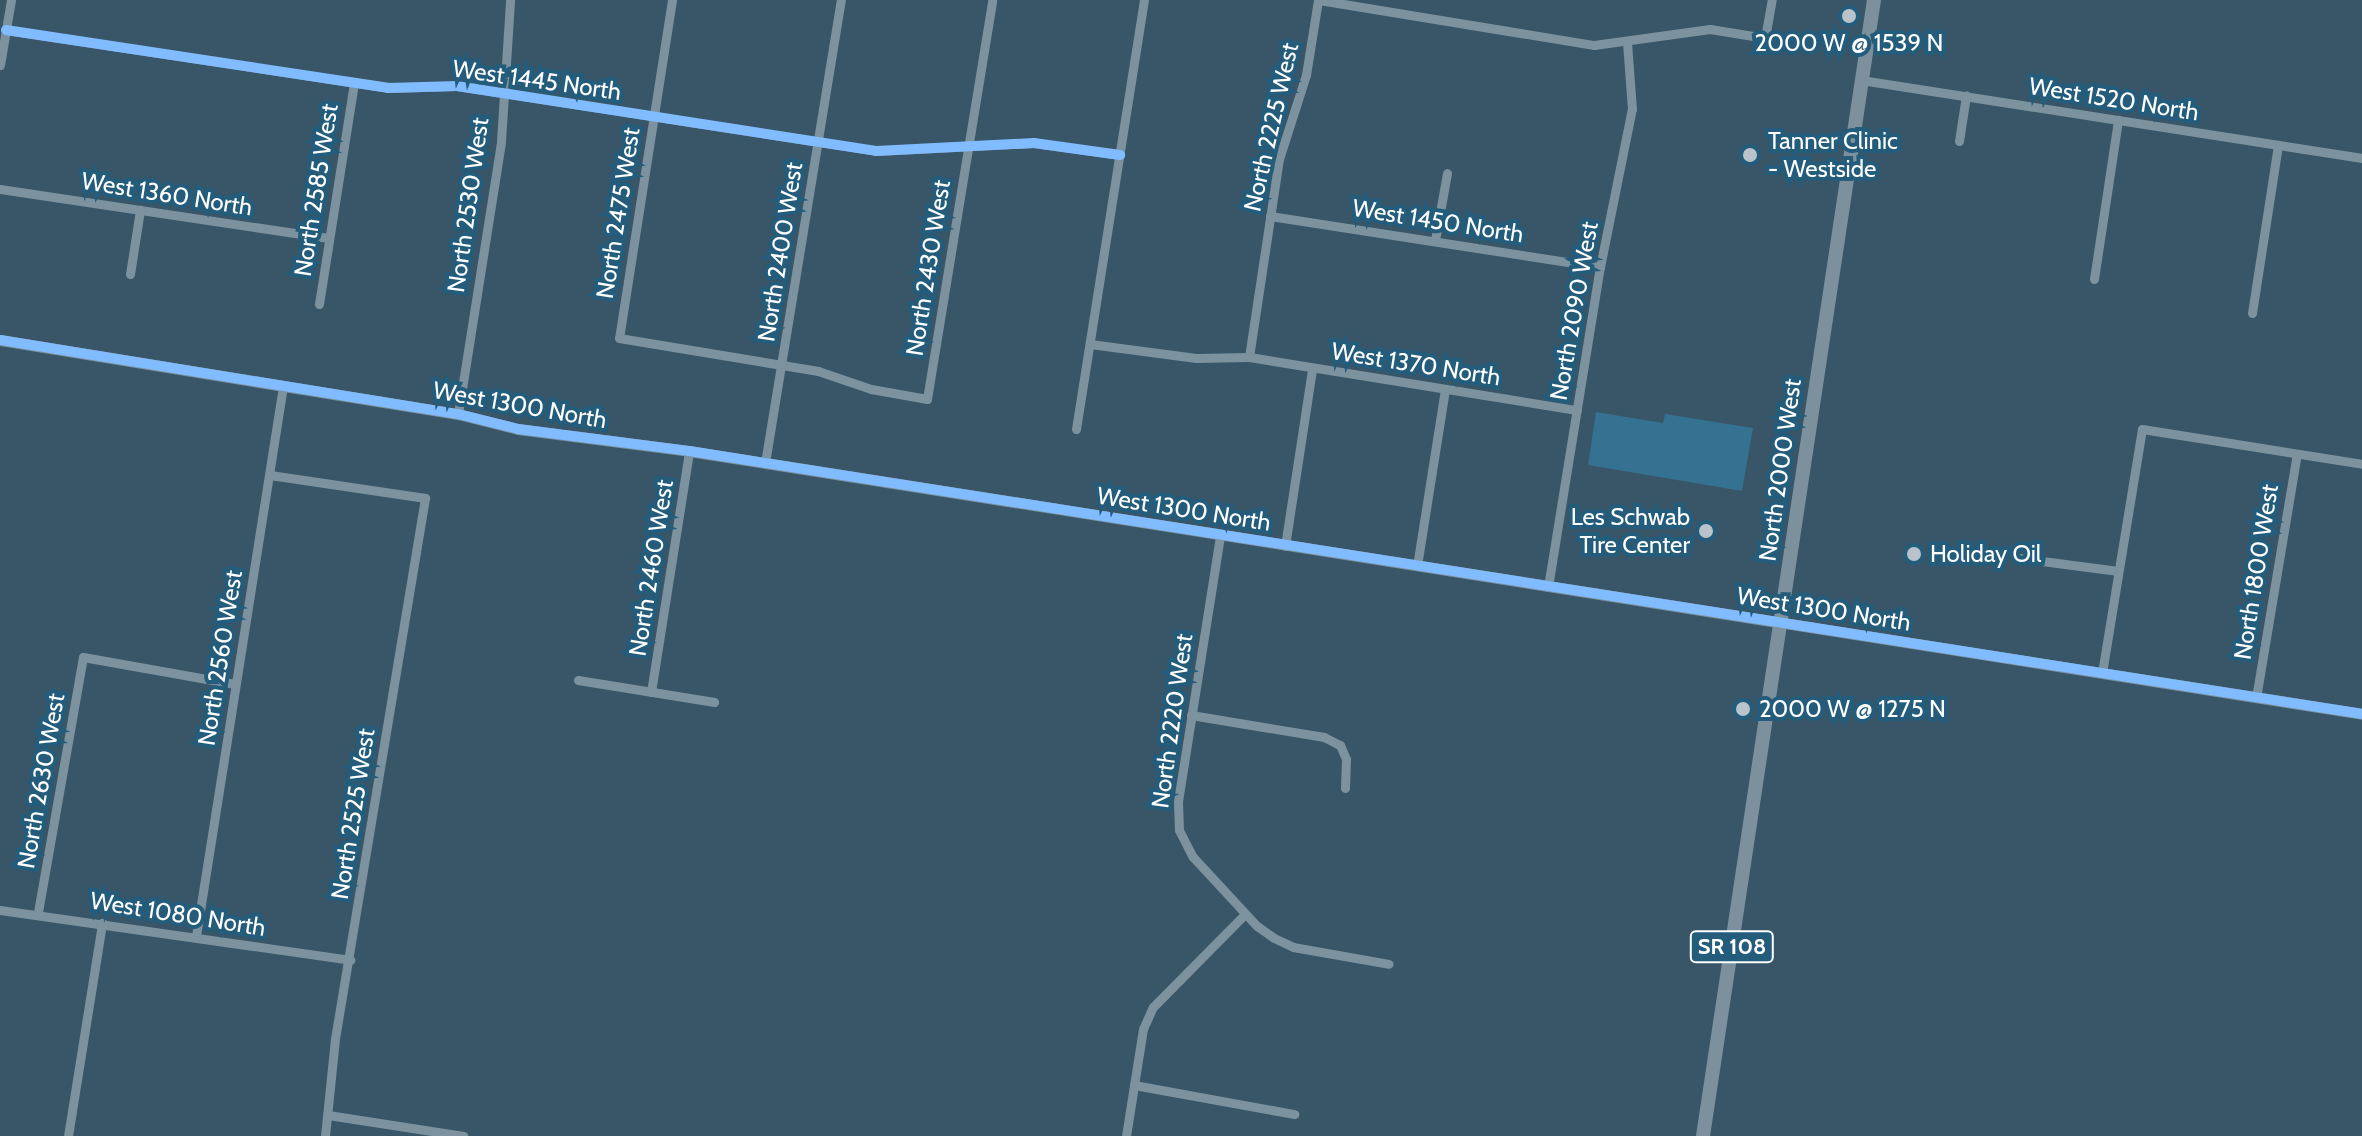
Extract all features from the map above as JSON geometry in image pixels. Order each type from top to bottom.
[{"type":"main road","name":"North 2000 West","points":[[1703,1136],[1874,0]]},
{"type":"street","points":[[0,65],[11,0]]},
{"type":"street","name":"North 2530 West","points":[[458,414],[501,141],[510,0]]},
{"type":"street","name":"North 2475 West","points":[[672,0],[619,338],[781,365]]},
{"type":"street","name":"North 2400 West","points":[[765,463],[841,0]]},
{"type":"street","name":"North 2430 West","points":[[781,365],[927,399],[992,0]]},
{"type":"street","points":[[1076,429],[1144,0]]},
{"type":"street","points":[[1318,0],[1594,45],[1627,43],[1710,29],[1765,38],[1772,0]]},
{"type":"street","name":"North 2225 West","points":[[1249,357],[1279,159],[1306,75],[1318,0]]},
{"type":"street","name":"West 1445 North","points":[[6,30],[388,88],[457,86],[818,142],[903,152],[968,145],[1034,143],[1120,155]]},
{"type":"street","name":"North 2090 West","points":[[1548,587],[1600,267],[1632,109],[1627,43]]},
{"type":"street","name":"West 1520 North","points":[[1861,80],[2362,158]]},
{"type":"street","name":"North 2585 West","points":[[319,304],[354,83]]},
{"type":"street","points":[[1959,141],[1966,96]]},
{"type":"street","points":[[2094,279],[2118,120]]},
{"type":"street","points":[[2252,313],[2278,145]]},
{"type":"street","points":[[1435,240],[1447,173]]},
{"type":"street","name":"West 1360 North","points":[[0,189],[328,238]]},
{"type":"street","points":[[130,274],[140,210]]},
{"type":"street","name":"West 1450 North","points":[[1270,216],[1600,267]]},
{"type":"street","name":"West 1300 North","points":[[0,340],[458,414],[518,429],[689,451],[2362,714]]},
{"type":"street","name":"West 1370 North","points":[[1090,344],[1196,358],[1249,357],[1577,410]]},
{"type":"street","points":[[1285,546],[1312,369]]},
{"type":"street","name":"North 2560 West","points":[[196,936],[283,386]]},
{"type":"street","points":[[1417,566],[1445,389]]},
{"type":"street","points":[[2102,673],[2142,429],[2362,464]]},
{"type":"street","name":"North 2460 West","points":[[651,692],[689,451]]},
{"type":"street","name":"North 1800 West","points":[[2256,698],[2297,454]]},
{"type":"street","name":"North 2525 West","points":[[270,475],[425,498],[350,960],[325,1136]]},
{"type":"street","name":"North 2220 West","points":[[1220,536],[1178,802],[1179,830],[1193,857],[1245,914],[1293,947],[1389,964]]},
{"type":"street","points":[[2019,558],[2118,571]]},
{"type":"street","name":"North 2630 West","points":[[38,912],[83,657],[235,684]]},
{"type":"street","points":[[578,680],[714,702]]},
{"type":"street","points":[[1191,715],[1324,737],[1340,745],[1346,759],[1345,788]]},
{"type":"street","name":"West 1080 North","points":[[0,910],[38,912],[350,960]]},
{"type":"street","points":[[1126,1136],[1143,1029],[1153,1007],[1245,914]]},
{"type":"street","points":[[68,1136],[102,923]]},
{"type":"street","points":[[1134,1085],[1294,1114]]},
{"type":"street","points":[[328,1115],[463,1136]]},
{"type":"shaded area","points":[[1596,412],[1663,423],[1665,414],[1753,428],[1742,491],[1588,465]]},
{"type":"cycle path","points":[[6,30],[388,88],[457,86],[876,151],[1034,143],[1120,155]]},
{"type":"cycle path","points":[[0,340],[458,414],[518,429],[689,451],[2362,714]]},
{"type":"place","name":"2000 W @ 1539 N","points":[[1849,16]]},
{"type":"place","name":"Tanner Clinic - Westside","points":[[1750,155]]},
{"type":"place","name":"Les Schwab Tire Center","points":[[1706,531]]},
{"type":"place","name":"Holiday Oil","points":[[1914,554]]},
{"type":"place","name":"2000 W @ 1275 N","points":[[1743,709]]}]
